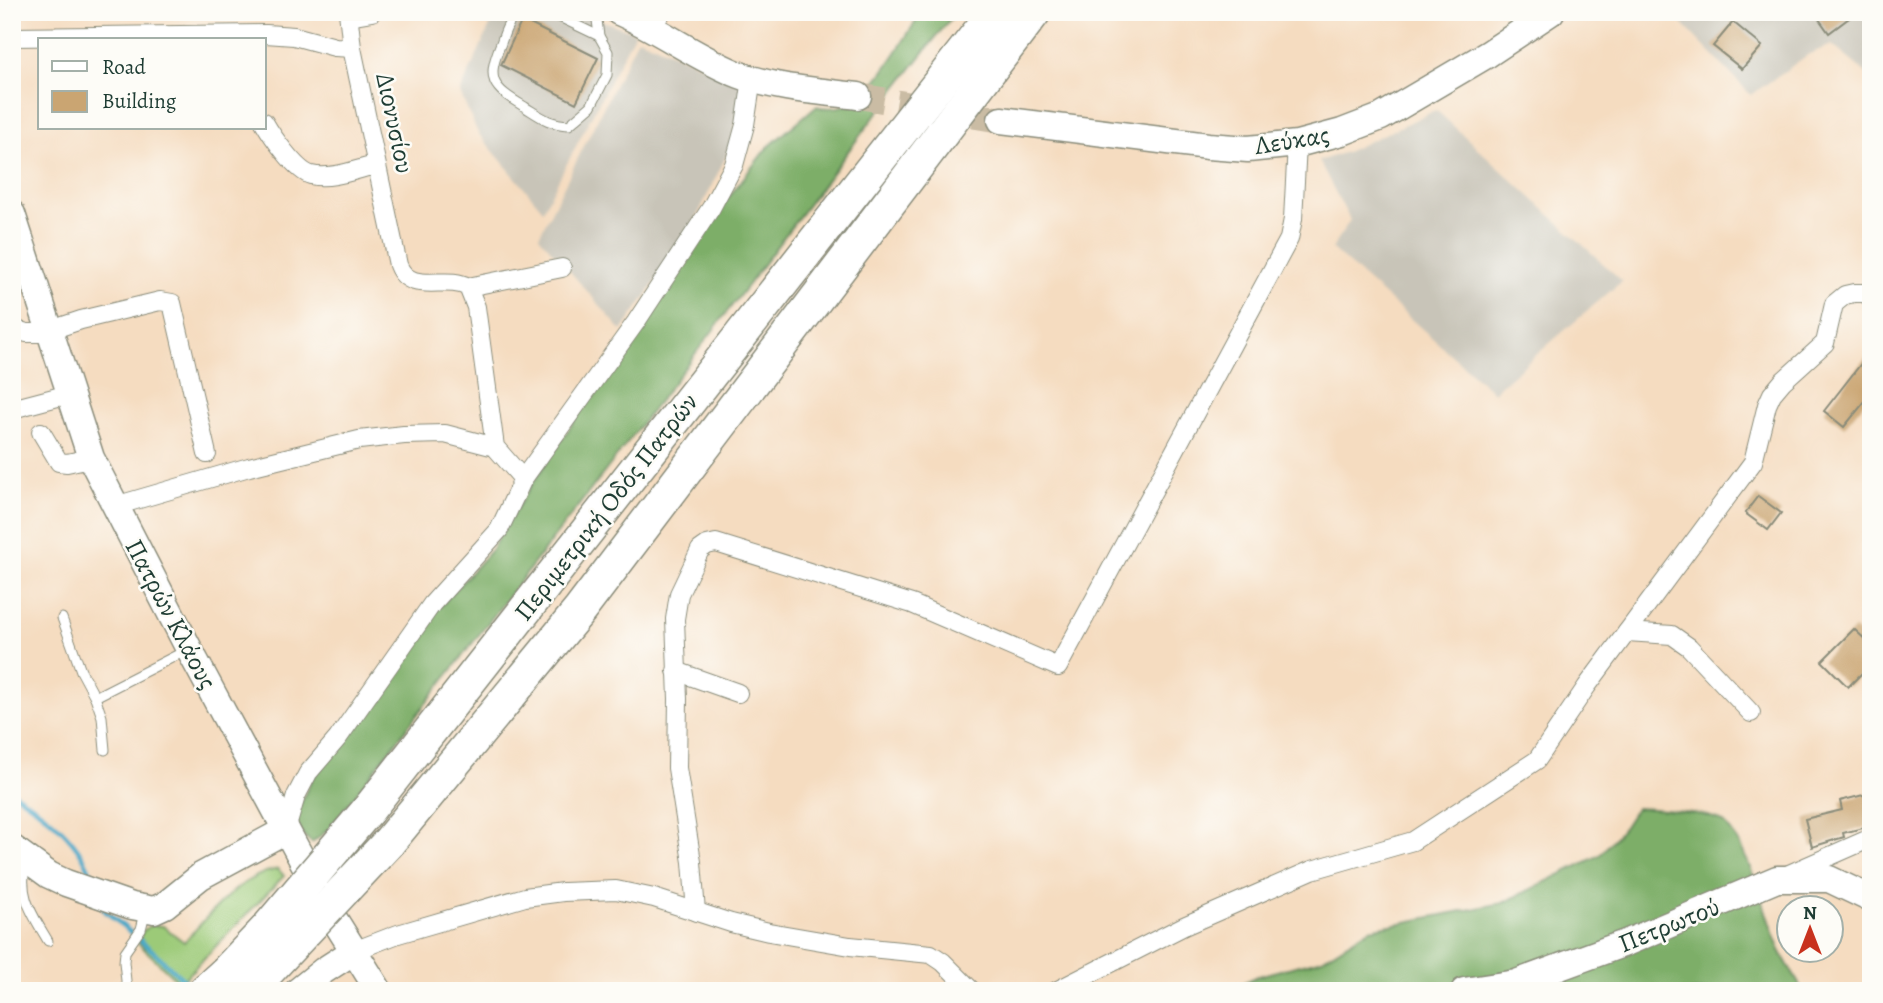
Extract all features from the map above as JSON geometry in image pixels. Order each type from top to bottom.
[{"type":"highway","name":"Περιμετρική Οδός Πατρών","points":[[233,985],[266,930],[368,810],[995,12]]},
{"type":"highway","name":"Περιμετρική Οδός Πατρών","points":[[233,985],[388,842],[580,610],[1034,12]]},
{"type":"street","points":[[352,48],[349,14],[372,12]]},
{"type":"street","points":[[620,12],[656,20],[725,68],[752,79],[858,96]]},
{"type":"street","name":"Λεύκας","points":[[1001,120],[1225,148],[1263,148],[1297,144],[1342,132],[1381,117],[1488,54],[1551,12]]},
{"type":"street","name":"Διονυσίου","points":[[12,37],[294,36],[335,47],[352,48],[398,265],[403,275],[420,283],[454,283],[468,287]]},
{"type":"street","points":[[19,854],[49,875],[143,919],[201,876],[286,830],[296,796],[308,773],[338,738],[432,604],[499,530],[523,479],[636,322],[711,208],[734,165],[745,125],[752,79]]},
{"type":"street","points":[[266,125],[298,166],[311,175],[328,175],[376,165]]},
{"type":"street","points":[[696,912],[692,862],[677,768],[675,619],[679,594],[700,550],[716,543],[912,604],[1058,667],[1289,239],[1293,219],[1297,144]]},
{"type":"street","name":"Πατρών Κλάους","points":[[12,214],[91,458],[188,649],[286,830],[379,991]]},
{"type":"street","points":[[523,479],[495,447],[475,302],[468,287],[562,268]]},
{"type":"street","points":[[1056,991],[1184,926],[1312,870],[1413,841],[1537,760],[1587,686],[1753,463],[1766,405],[1783,381],[1825,343],[1834,304],[1845,295],[1854,293],[1864,293],[1871,297]]},
{"type":"street","points":[[12,329],[37,334],[150,303],[172,303],[206,454]]},
{"type":"street","points":[[12,409],[69,394]]},
{"type":"street","points":[[41,432],[59,462],[91,458]]},
{"type":"street","points":[[115,506],[262,464],[370,439],[445,434],[495,447]]},
{"type":"street","points":[[1627,632],[1672,635],[1689,646],[1751,713]]},
{"type":"street","points":[[676,671],[738,692]]},
{"type":"street","points":[[1777,879],[1871,838]]},
{"type":"street","name":"Πετρωτού","points":[[1464,991],[1516,983],[1628,942],[1777,879],[1829,879],[1871,899]]},
{"type":"street","points":[[298,991],[354,951],[417,928],[541,894],[616,890],[643,895],[769,933],[850,946],[931,954],[943,962],[972,991]]},
{"type":"lane","points":[[521,12],[511,18],[493,63],[493,77],[500,92],[552,124],[569,125],[591,106],[607,75],[608,52],[599,36],[596,12]]},
{"type":"lane","points":[[548,12],[599,36]]},
{"type":"lane","points":[[62,618],[81,671],[102,717],[105,750]]},
{"type":"lane","points":[[94,697],[188,649]]},
{"type":"lane","points":[[19,854],[25,901],[48,941]]},
{"type":"lane","points":[[127,990],[124,956],[143,919]]},
{"type":"shaded area","points":[[496,12],[576,12],[635,32],[543,210],[478,133],[460,93]]},
{"type":"shaded area","points":[[1671,12],[1871,12],[1871,77],[1832,45],[1809,54],[1751,95]]},
{"type":"shaded area","points":[[638,38],[745,84],[730,148],[689,233],[622,331],[539,236]]},
{"type":"shaded area","points":[[1436,110],[1622,281],[1493,392],[1332,249],[1350,220],[1319,161],[1346,152]]},
{"type":"green space","points":[[922,12],[956,12],[329,829],[312,843],[293,821],[311,780],[428,620],[491,550],[532,484],[697,238],[766,149],[816,106],[843,106],[865,93],[883,72]]},
{"type":"green space","points":[[1636,808],[1705,815],[1721,821],[1739,844],[1755,880],[1774,934],[1774,964],[1787,964],[1803,991],[1225,991],[1258,976],[1322,959],[1370,929],[1503,903],[1600,855]]},
{"type":"green space","points":[[278,869],[284,876],[180,983],[137,942],[143,931],[151,925],[163,926],[184,942],[215,908],[238,888],[250,879]]},
{"type":"building","points":[[1814,12],[1857,12],[1829,33]]},
{"type":"building","points":[[522,20],[598,58],[576,103],[501,65]]},
{"type":"building","points":[[1733,22],[1762,46],[1742,69],[1713,46]]},
{"type":"building","points":[[1871,351],[1871,394],[1844,427],[1824,411]]},
{"type":"building","points":[[1758,496],[1781,513],[1768,530],[1745,513]]},
{"type":"building","points":[[1854,629],[1871,645],[1871,664],[1848,687],[1822,661]]},
{"type":"building","points":[[1871,793],[1871,826],[1843,833],[1844,837],[1812,847],[1805,819],[1842,810],[1840,801]]},
{"type":"waterway","points":[[12,792],[62,830],[81,853],[94,882]]},
{"type":"waterway","points":[[102,906],[187,983]]},
{"type":"tunnel","points":[[858,96],[1001,120]]}]
